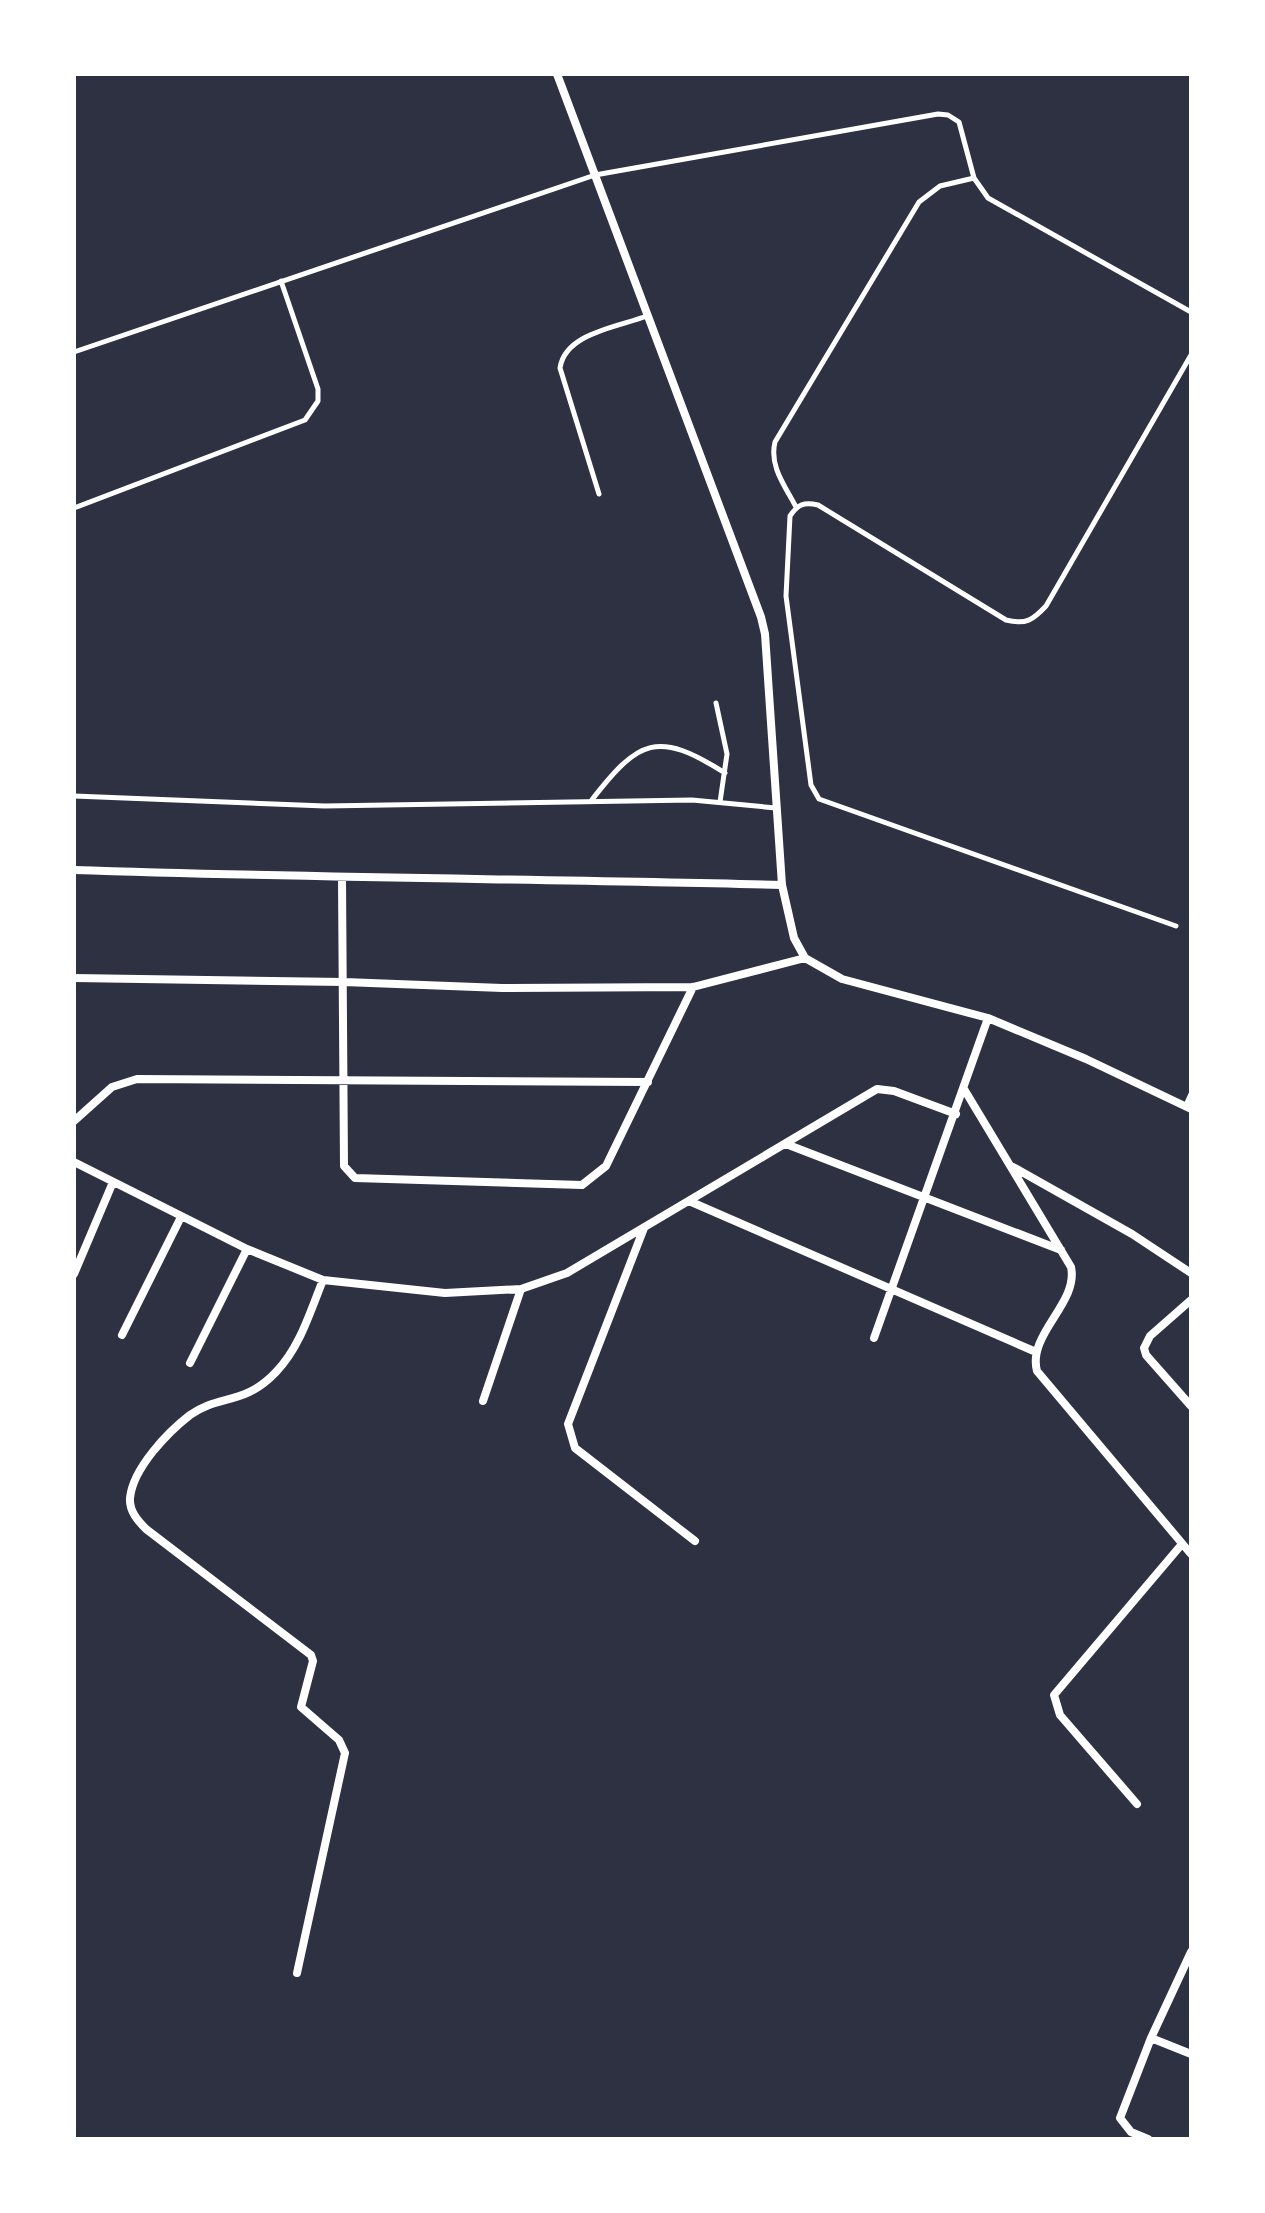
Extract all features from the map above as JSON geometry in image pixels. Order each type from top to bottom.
[{"type":"street","points":[[557,74],[761,617],[779,808],[782,885],[794,938],[805,958],[842,979],[988,1018],[1188,1107]]},
{"type":"street","points":[[74,870],[342,879],[478,877],[782,885]]},
{"type":"street","points":[[342,879],[344,1166],[355,1178],[582,1185],[606,1166],[693,987]]},
{"type":"street","points":[[74,978],[502,988],[693,987],[805,958]]},
{"type":"street","points":[[874,1338],[988,1018]]},
{"type":"street","points":[[74,1121],[112,1087],[137,1079],[648,1082]]},
{"type":"street","points":[[74,1162],[247,1249],[323,1280],[445,1293],[521,1289],[567,1273],[877,1089],[894,1091],[956,1114]]},
{"type":"street","points":[[964,1089],[1071,1267],[1071,1280],[1036,1352],[1035,1362],[1041,1378],[1191,1554]]},
{"type":"street","points":[[786,1144],[1062,1251]]},
{"type":"street","points":[[1013,1166],[1132,1234],[1191,1273]]},
{"type":"street","points":[[74,1274],[113,1182]]},
{"type":"street","points":[[689,1201],[1036,1352]]},
{"type":"street","points":[[122,1335],[181,1217]]},
{"type":"street","points":[[644,1228],[572,1411],[568,1436],[575,1448],[695,1541]]},
{"type":"street","points":[[190,1363],[247,1249]]},
{"type":"street","points":[[297,1973],[345,1753],[339,1740],[301,1707],[313,1661],[311,1655],[146,1529],[131,1510],[130,1499],[143,1468],[191,1415],[250,1395],[276,1373],[297,1343],[323,1280]]},
{"type":"street","points":[[483,1401],[521,1289]]},
{"type":"street","points":[[1191,1300],[1150,1336],[1144,1348],[1146,1355],[1191,1406]]},
{"type":"street","points":[[1137,1804],[1060,1715],[1054,1704],[1054,1695],[1182,1544]]},
{"type":"street","points":[[1148,2139],[1124,2127],[1120,2118],[1151,2038],[1191,1952]]},
{"type":"street","points":[[1151,2038],[1191,2054]]},
{"type":"lane","points":[[74,352],[595,175],[938,114],[948,115],[959,122],[974,178],[988,198],[1191,312]]},
{"type":"lane","points":[[796,507],[775,467],[772,456],[775,442],[919,202],[940,186],[974,178]]},
{"type":"lane","points":[[74,508],[305,420],[313,413],[318,389],[281,281]]},
{"type":"lane","points":[[599,494],[560,368],[562,354],[572,343],[648,316]]},
{"type":"lane","points":[[1176,926],[819,799],[811,785],[786,596],[790,516],[796,507],[805,502],[818,505],[1006,620],[1021,623],[1033,619],[1046,606],[1191,355]]},
{"type":"lane","points":[[716,703],[727,743],[720,802]]},
{"type":"lane","points":[[590,802],[624,762],[659,746],[690,751],[725,773]]},
{"type":"lane","points":[[74,796],[325,806],[720,802],[779,808]]},
{"type":"lane","points":[[1188,1107],[1191,1094]]}]
